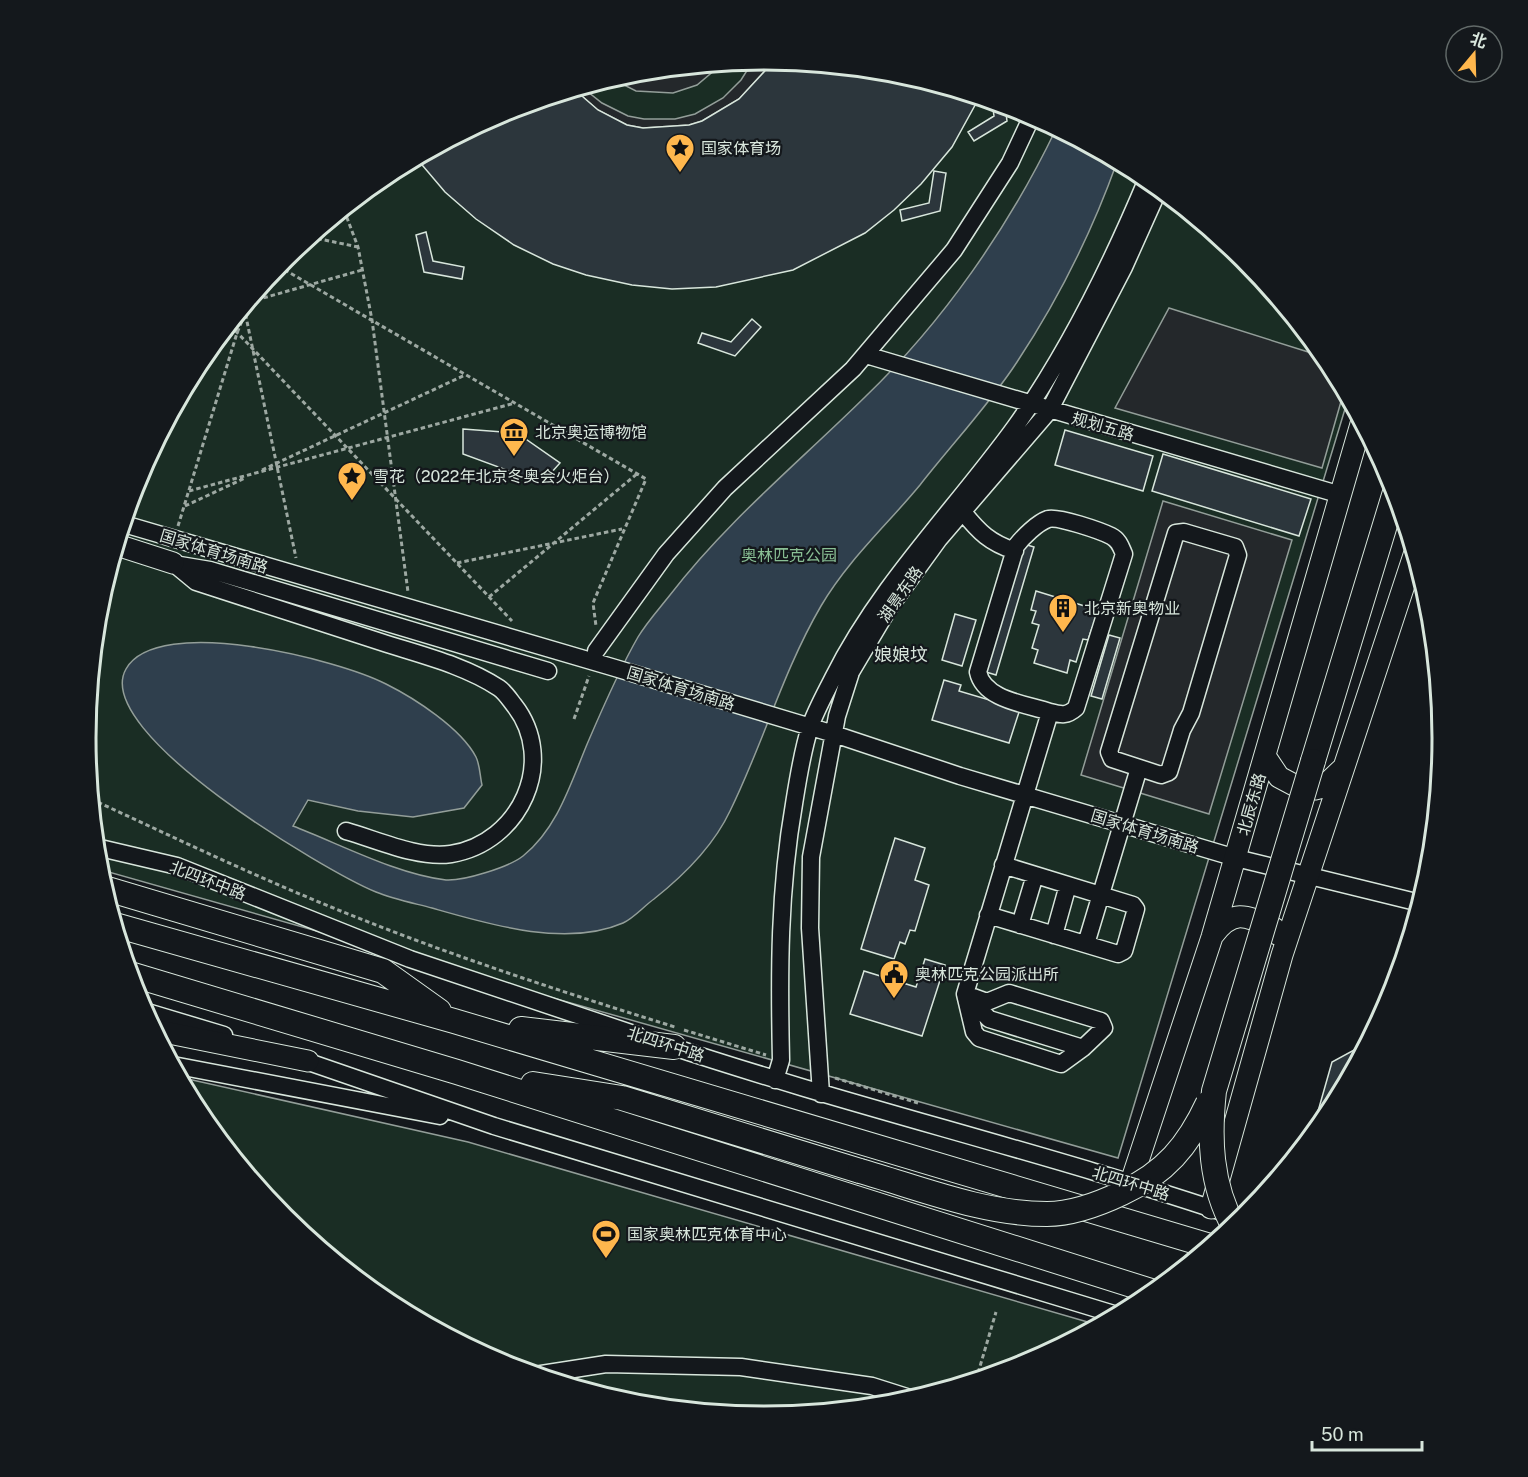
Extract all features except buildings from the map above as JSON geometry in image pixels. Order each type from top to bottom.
[{"type":"highway","points":[[457,1072],[621,1098],[860,1171],[991,1208],[1048,1214],[1098,1204],[1148,1181],[1173,1158],[1197,1127],[1214,1091],[1390,507]]},
{"type":"highway","points":[[114,891],[383,971],[454,1021],[674,1047]]},
{"type":"highway","points":[[124,927],[454,1021],[1201,1243]]},
{"type":"highway","points":[[140,977],[457,1072],[1143,1288]]},
{"type":"highway","points":[[1214,1091],[1210,1126],[1212,1161],[1220,1194],[1230,1217]]},
{"type":"main road","name":"北辰东路","points":[[1131,1182],[1212,938],[1358,434]]},
{"type":"main road","points":[[124,548],[173,563]]},
{"type":"main road","points":[[1211,1208],[1282,955],[1411,574]]},
{"type":"main road","points":[[1265,756],[1279,777],[1296,786],[1314,789],[1323,787],[1345,766]]},
{"type":"main road","points":[[1212,938],[1225,920],[1238,915],[1274,928],[1282,955]]},
{"type":"main road","points":[[164,1032],[308,1061]]},
{"type":"street","points":[[595,656],[666,554],[725,488],[866,355],[954,250],[1010,163],[1028,125]]},
{"type":"street","name":"湖景东路","points":[[775,1080],[781,1060],[780,921],[785,855],[810,728],[851,642],[876,604],[1029,405],[1114,258],[1143,189]]},
{"type":"street","name":"湖景东路","points":[[821,1094],[810,928],[811,856],[834,734],[851,672],[889,608],[963,512],[1049,411],[1124,267],[1154,197]]},
{"type":"street","name":"规划五路","points":[[866,355],[1049,411],[1341,495]]},
{"type":"street","points":[[963,512],[982,535],[997,545],[1015,550]]},
{"type":"street","points":[[1048,519],[1060,520],[1112,536],[1121,544],[1124,554],[1076,708],[1069,714],[1050,712],[990,692],[980,682],[978,672],[1015,550],[1023,536],[1048,519]]},
{"type":"street","name":"国家体育场南路","points":[[130,526],[205,549],[595,656],[615,668],[1236,858],[1310,874],[1411,901]]},
{"type":"street","points":[[1184,532],[1236,547],[1238,555],[1191,714],[1182,730],[1169,772],[1161,775],[1139,768],[1112,759],[1109,752],[1176,533],[1184,532]]},
{"type":"street","points":[[173,563],[205,549]]},
{"type":"street","points":[[173,563],[210,570],[548,671]]},
{"type":"street","points":[[173,563],[196,582],[460,667],[501,689],[525,719],[533,763],[530,787],[519,811],[503,829],[481,844],[451,854],[422,853],[346,831]]},
{"type":"street","points":[[965,994],[987,1002],[1009,993],[1101,1021],[1104,1028],[1083,1048],[1061,1064],[979,1038],[974,1032],[965,994],[1050,712]]},
{"type":"street","points":[[1086,944],[1139,768]]},
{"type":"street","name":"北四环中路","points":[[106,849],[177,866],[410,959],[775,1080],[1131,1182],[1232,1215]]},
{"type":"street","points":[[988,915],[1118,954],[1124,951],[1136,909],[1133,905],[1003,865]]},
{"type":"street","points":[[1020,925],[1035,875]]},
{"type":"street","points":[[1054,935],[1068,885]]},
{"type":"street","points":[[156,1015],[308,1061],[494,1126],[1106,1312]]},
{"type":"street","points":[[182,1067],[494,1126]]},
{"type":"street","points":[[553,1372],[606,1364],[741,1367],[872,1386],[896,1394]]},
{"type":"path","points":[[347,217],[358,246],[372,320],[409,596]]},
{"type":"path","points":[[321,239],[358,246]]},
{"type":"path","points":[[262,298],[362,270]]},
{"type":"path","points":[[287,271],[646,479],[646,484],[592,603],[599,638],[574,720]]},
{"type":"path","points":[[246,317],[297,563]]},
{"type":"path","points":[[178,528],[241,324]]},
{"type":"path","points":[[237,333],[520,629]]},
{"type":"path","points":[[184,506],[277,465],[385,411],[466,374]]},
{"type":"path","points":[[277,465],[516,403]]},
{"type":"path","points":[[489,597],[638,473]]},
{"type":"path","points":[[189,491],[254,474]]},
{"type":"path","points":[[457,563],[622,529]]},
{"type":"path","points":[[99,803],[223,861],[385,928],[619,1009],[781,1060]]},
{"type":"path","points":[[820,1073],[920,1104]]},
{"type":"path","points":[[979,1371],[996,1312]]},
{"type":"green space","name":"奥林匹克公园","points":[[764,70],[808,72],[894,83],[937,93],[1020,121],[1059,139],[1135,183],[1171,209],[1204,236],[1266,298],[1294,332],[1345,408],[1118,1158],[110,872],[97,782],[97,695],[109,608],[131,524],[165,443],[185,404],[209,367],[262,298],[324,236],[393,183],[430,160],[508,121],[549,106],[591,93],[677,76]]},
{"type":"green space","name":"国家奥林匹克体育中心","points":[[190,1079],[468,1142],[1088,1322],[1020,1356],[979,1371],[937,1384],[851,1401],[808,1405],[720,1405],[634,1394],[591,1384],[508,1356],[469,1338],[393,1294],[357,1268],[324,1241],[262,1179],[234,1145]]},
{"type":"shaded area","points":[[766,70],[739,99],[702,121],[689,125],[643,128],[627,125],[598,110],[582,96],[590,93],[602,103],[628,116],[644,119],[675,119],[695,114],[723,98],[747,71]]},
{"type":"shaded area","points":[[712,73],[697,85],[673,93],[636,91],[624,85]]},
{"type":"shaded area","points":[[1169,308],[1308,352],[1341,401],[1322,468],[1115,408]]},
{"type":"shaded area","points":[[1163,501],[1292,540],[1209,814],[1081,775]]},
{"type":"water","points":[[1052,136],[1114,170],[1097,214],[1060,290],[995,394],[920,485],[855,558],[821,606],[795,656],[742,786],[723,824],[707,848],[676,880],[627,921],[601,930],[577,933],[527,931],[477,921],[376,892],[311,858],[219,797],[176,762],[143,728],[124,696],[126,669],[144,653],[174,644],[210,643],[251,646],[292,654],[363,674],[410,697],[460,735],[476,757],[482,785],[464,808],[413,817],[358,811],[308,800],[293,826],[368,858],[408,872],[446,880],[486,872],[508,865],[523,856],[546,832],[562,804],[612,689],[645,626],[715,542],[865,397],[921,337],[972,272],[1037,166]]},
{"type":"place","name":"国家体育场","points":[[680,174]]},
{"type":"place","name":"北京奥运博物馆","points":[[514,458]]},
{"type":"place","name":"雪花（2022年北京冬奥会火炬台）","points":[[352,502]]},
{"type":"place","name":"北京新奥物业","points":[[1063,634]]},
{"type":"place","name":"奥林匹克公园派出所","points":[[894,1000]]},
{"type":"place","name":"国家奥林匹克体育中心","points":[[606,1260]]},
{"type":"district","name":"娘娘坟","points":[[901,655]]}]
